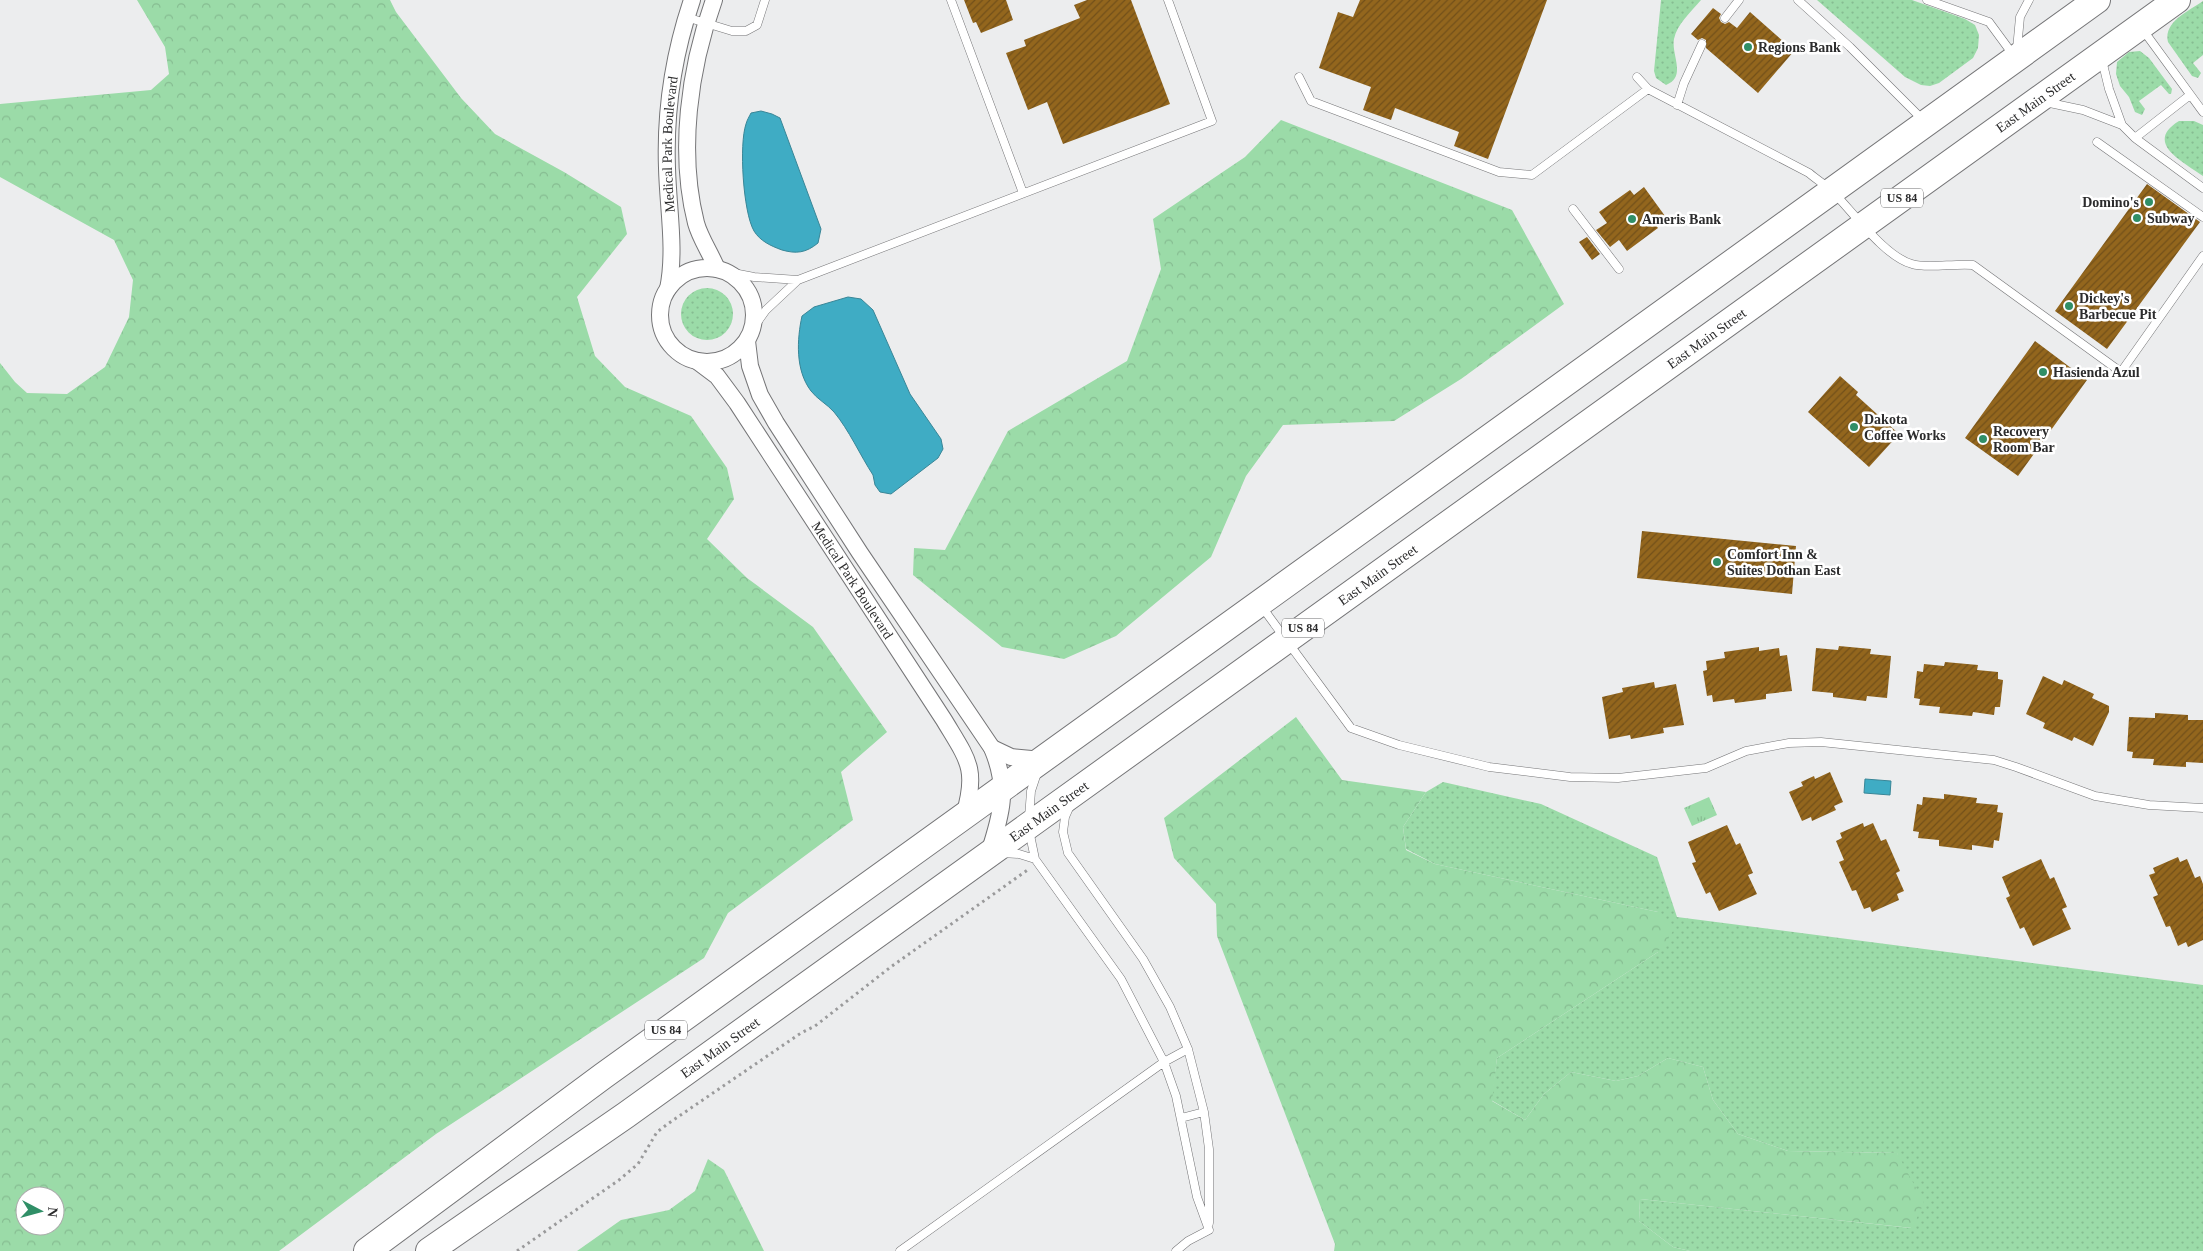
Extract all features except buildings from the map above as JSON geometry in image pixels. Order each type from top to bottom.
[{"type":"highway","name":"US 84","points":[[367,1251],[603,1076],[1833,192],[2097,0]]},
{"type":"highway","name":"East Main Street","points":[[429,1251],[634,1110],[2176,0]]},
{"type":"street","name":"Medical Park Boulevard","points":[[668,290],[672,268],[666,167],[669,108],[675,63],[692,0]]},
{"type":"street","name":"Medical Park Boulevard","points":[[714,0],[705,23],[691,95],[688,136],[689,182],[697,225],[722,271]]},
{"type":"street","points":[[694,270],[722,271],[745,287],[751,297],[754,308],[749,336],[730,356],[708,362],[697,361],[677,351],[664,333],[661,311],[668,290],[684,274],[694,270]]},
{"type":"street","name":"Medical Park Boulevard","points":[[749,336],[750,366],[760,395],[851,558],[966,757],[972,780],[964,816]]},
{"type":"street","name":"Medical Park Boulevard","points":[[697,361],[717,376],[992,748],[998,762],[1003,788],[999,823],[988,855]]},
{"type":"street","points":[[992,748],[1011,757],[1042,760]]},
{"type":"lane","points":[[686,17],[732,31],[746,31],[757,25],[765,0]]},
{"type":"lane","points":[[951,0],[1023,193]]},
{"type":"lane","points":[[749,336],[766,310],[798,280],[1212,121],[1168,0]]},
{"type":"lane","points":[[1725,18],[1739,0]]},
{"type":"lane","points":[[1798,0],[1850,48],[1926,124]]},
{"type":"lane","points":[[2016,58],[2020,17],[2030,0]]},
{"type":"lane","points":[[1931,1],[1989,22],[2016,58]]},
{"type":"lane","points":[[2141,26],[2203,112]]},
{"type":"lane","points":[[1677,105],[1684,83],[1702,44]]},
{"type":"lane","points":[[2100,55],[2109,89],[2122,125]]},
{"type":"lane","points":[[1637,77],[1648,89],[1809,173],[1833,192],[1862,226],[1900,259],[1912,265],[1959,263],[1973,265],[2121,372],[2203,256]]},
{"type":"lane","points":[[1299,78],[1311,101],[1499,172],[1532,175],[1648,89]]},
{"type":"lane","points":[[2135,138],[2190,95]]},
{"type":"lane","points":[[2038,100],[2083,110],[2122,125],[2135,138],[2203,188]]},
{"type":"lane","points":[[2097,142],[2203,217]]},
{"type":"lane","points":[[1573,209],[1619,269]]},
{"type":"lane","points":[[722,271],[754,277],[798,280]]},
{"type":"lane","points":[[1260,604],[1351,728],[1399,745],[1488,768],[1570,777],[1618,778],[1706,768],[1746,751],[1790,743],[1821,742],[1994,760],[2095,796],[2150,805],[2203,808]]},
{"type":"lane","points":[[1042,760],[1030,791],[1029,826],[1036,861],[1121,979],[1164,1062],[1176,1096],[1197,1198],[1209,1230]]},
{"type":"lane","points":[[1074,793],[1065,817],[1063,832],[1068,853],[1144,959],[1170,1007],[1188,1049],[1204,1112],[1208,1149],[1209,1230]]},
{"type":"lane","points":[[988,855],[1005,853],[1036,861]]},
{"type":"lane","points":[[900,1251],[1164,1062],[1188,1049]]},
{"type":"lane","points":[[1181,1118],[1204,1112]]},
{"type":"lane","points":[[1176,1251],[1188,1241],[1209,1230]]},
{"type":"path","points":[[517,1251],[638,1164],[657,1132],[801,1033],[815,1026],[1036,861]]},
{"type":"green space","points":[[137,0],[390,0],[396,12],[461,98],[495,134],[564,172],[621,207],[627,234],[577,297],[595,356],[625,387],[691,416],[727,468],[734,499],[707,539],[747,578],[813,627],[887,732],[841,772],[853,820],[728,913],[704,958],[436,1134],[279,1251],[0,1251],[0,363],[15,382],[27,393],[67,394],[105,367],[129,317],[133,280],[114,240],[0,177],[0,104],[151,90],[169,74],[165,47]]},
{"type":"green space","points":[[1661,0],[1701,0],[1678,28],[1674,39],[1677,65],[1676,77],[1666,85],[1656,78],[1654,71]]},
{"type":"green space","points":[[1817,0],[1912,0],[1965,19],[1975,25],[1979,35],[1978,48],[1973,58],[1939,83],[1930,86],[1921,85],[1905,77]]},
{"type":"green space","points":[[2203,1],[2203,55],[2193,63],[2201,73],[2198,78],[2192,76],[2168,42],[2167,35],[2169,29],[2178,18]]},
{"type":"green space","points":[[2140,51],[2149,58],[2172,89],[2171,94],[2169,94],[2161,85],[2139,101],[2145,109],[2142,115],[2135,112],[2129,97],[2120,86],[2116,74],[2117,62],[2129,52]]},
{"type":"green space","points":[[1281,120],[1512,210],[1564,304],[1461,379],[1394,421],[1283,425],[1246,476],[1211,557],[1116,636],[1064,659],[1002,647],[913,575],[914,548],[945,550],[1008,431],[1127,361],[1161,269],[1153,219],[1245,157]]},
{"type":"green space","points":[[2179,121],[2194,121],[2203,125],[2203,176],[2170,152],[2166,144],[2165,137],[2169,129]]},
{"type":"green space","points":[[707,288],[717,290],[725,296],[731,304],[733,314],[731,324],[725,332],[717,338],[707,340],[697,338],[689,332],[683,324],[681,314],[683,304],[689,296],[697,290]]},
{"type":"green space","points":[[1296,717],[1342,780],[1426,792],[1403,827],[1406,850],[1435,864],[1658,912],[1673,931],[1658,952],[1497,1058],[1492,1101],[1525,1120],[1544,1094],[1571,1072],[1616,1081],[1638,1076],[1668,1058],[1703,1067],[1713,1100],[1738,1134],[1788,1151],[1897,1153],[1924,1203],[1912,1228],[1640,1199],[1639,1221],[1673,1247],[1690,1251],[1334,1251],[1335,1244],[1217,936],[1216,904],[1174,858],[1164,818]]},
{"type":"green space","points":[[1443,782],[1541,804],[1657,857],[1677,917],[2203,985],[2203,1251],[1690,1251],[1673,1247],[1639,1221],[1640,1199],[1911,1228],[1897,1153],[1788,1151],[1738,1134],[1713,1100],[1703,1067],[1668,1058],[1638,1076],[1616,1081],[1571,1072],[1544,1094],[1525,1120],[1491,1100],[1497,1058],[1658,952],[1658,912],[1435,864],[1406,849],[1403,827],[1426,792]]},
{"type":"green space","points":[[1709,797],[1717,815],[1692,826],[1684,808]]},
{"type":"green space","points":[[708,1159],[724,1170],[764,1251],[577,1251],[621,1220],[669,1210],[695,1191]]},
{"type":"water","points":[[761,111],[780,118],[821,229],[818,243],[805,251],[787,251],[770,245],[756,235],[750,222],[743,178],[744,134],[746,123],[751,113]]},
{"type":"water","points":[[848,297],[861,299],[873,310],[910,394],[941,439],[943,449],[938,458],[891,494],[880,492],[875,485],[873,475],[845,427],[834,412],[811,391],[802,374],[798,344],[802,316],[814,307]]},
{"type":"water","points":[[1865,779],[1891,781],[1890,795],[1864,793]]},
{"type":"place","name":"Regions Bank","points":[[1748,47]]},
{"type":"place","name":"Domino's","points":[[2149,202]]},
{"type":"place","name":"Subway","points":[[2137,218]]},
{"type":"place","name":"Ameris Bank","points":[[1632,219]]},
{"type":"place","name":"Dickey's Barbecue Pit","points":[[2069,306]]},
{"type":"place","name":"Hasienda Azul","points":[[2043,372]]},
{"type":"place","name":"Dakota Coffee Works","points":[[1854,427]]},
{"type":"place","name":"Recovery Room Bar","points":[[1983,439]]},
{"type":"place","name":"Comfort Inn & Suites Dothan East","points":[[1717,562]]}]
